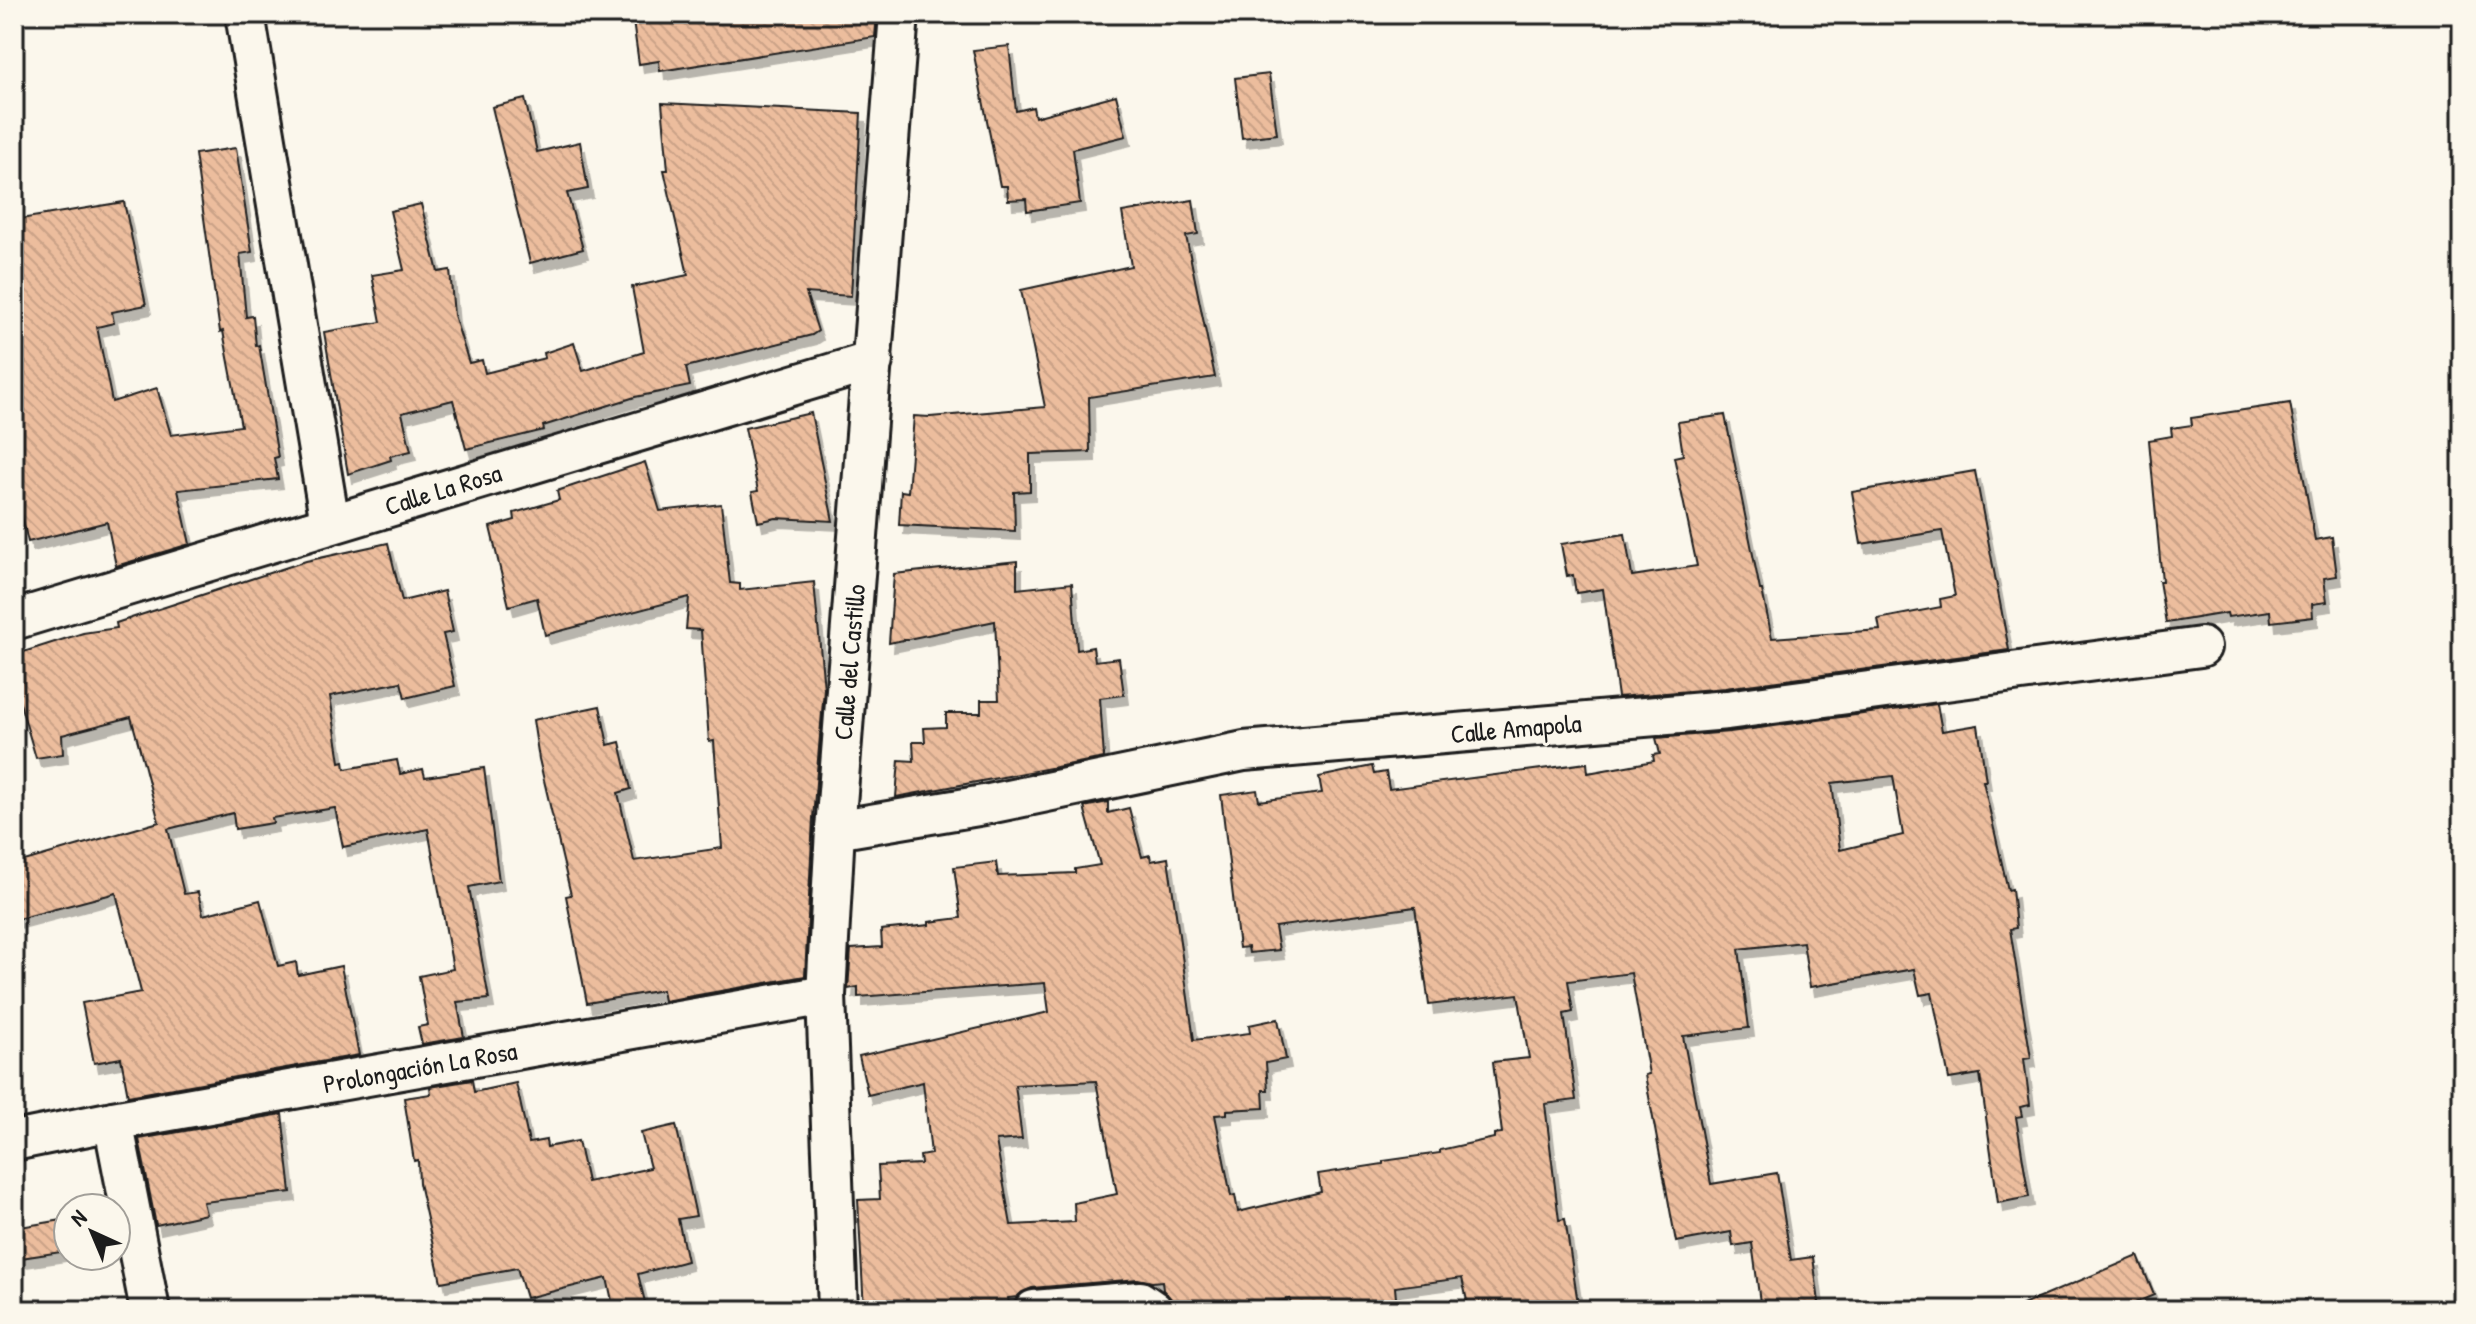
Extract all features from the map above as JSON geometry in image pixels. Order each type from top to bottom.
[{"type":"street","points":[[245,14],[330,523]]},
{"type":"street","name":"Calle del Castillo","points":[[838,1310],[826,995],[835,830],[899,14]]},
{"type":"street","name":"Calle La Rosa","points":[[14,620],[873,361]]},
{"type":"street","name":"Calle Amapola","points":[[835,830],[984,805],[1244,751],[1727,710],[2201,647]]},
{"type":"street","name":"Prolongación La Rosa","points":[[14,1141],[826,995]]},
{"type":"street","points":[[113,1121],[150,1310]]},
{"type":"street","points":[[1034,1310],[1140,1301],[1153,1310]]},
{"type":"building","points":[[632,14],[877,14],[875,37],[660,71],[659,61],[639,64]]},
{"type":"building","points":[[1009,46],[1016,111],[1033,107],[1035,117],[1116,95],[1126,136],[1073,149],[1080,203],[1027,211],[1026,199],[1008,200],[1007,186],[1000,186],[973,50]]},
{"type":"building","points":[[1269,74],[1277,134],[1242,138],[1235,78]]},
{"type":"building","points":[[525,99],[537,152],[580,142],[588,189],[567,193],[583,249],[530,263],[492,107]]},
{"type":"building","points":[[662,103],[861,113],[851,296],[806,293],[818,331],[812,335],[686,367],[690,386],[635,397],[543,426],[544,430],[466,449],[453,400],[402,413],[411,451],[390,456],[391,460],[348,474],[324,332],[381,322],[372,275],[404,270],[390,211],[421,204],[438,272],[450,270],[454,315],[469,363],[482,360],[485,373],[545,358],[544,353],[574,343],[583,371],[644,352],[632,287],[688,275],[664,170],[668,170]]},
{"type":"building","points":[[236,148],[252,252],[240,254],[246,317],[253,316],[256,346],[259,345],[278,457],[274,458],[278,479],[178,490],[190,544],[116,566],[107,522],[28,542],[14,484],[14,220],[124,202],[146,305],[112,312],[114,323],[97,327],[112,402],[157,388],[171,435],[241,426],[223,331],[220,332],[195,154]]},
{"type":"building","points":[[1193,200],[1198,234],[1186,236],[1215,377],[1089,397],[1090,452],[1030,454],[1030,491],[1014,492],[1015,531],[899,525],[901,491],[908,492],[914,416],[1045,407],[1021,290],[1131,266],[1122,212]]},
{"type":"building","points":[[2290,403],[2315,540],[2332,537],[2337,576],[2324,578],[2327,602],[2312,604],[2313,617],[2271,622],[2270,611],[2228,617],[2227,613],[2166,623],[2159,581],[2162,581],[2149,440],[2172,436],[2171,428],[2192,425],[2191,418]]},
{"type":"building","points":[[811,413],[833,521],[776,518],[758,522],[752,492],[758,491],[745,428]]},
{"type":"building","points":[[1725,415],[1772,638],[1880,630],[1878,619],[1941,607],[1940,599],[1955,596],[1942,531],[1861,544],[1852,492],[1975,471],[2009,650],[1725,688],[1618,697],[1603,589],[1576,593],[1573,575],[1567,576],[1561,544],[1625,534],[1632,576],[1697,566],[1674,457],[1683,455],[1678,422]]},
{"type":"building","points":[[645,462],[660,511],[721,504],[730,583],[740,584],[740,590],[814,582],[824,689],[813,818],[805,976],[664,1001],[662,990],[587,1003],[566,896],[571,895],[539,759],[533,720],[600,706],[608,745],[620,742],[631,789],[618,793],[634,861],[722,848],[714,741],[709,742],[701,630],[686,629],[689,597],[545,635],[537,598],[509,606],[490,527],[515,520],[514,513],[559,500],[557,491]]},
{"type":"building","points":[[388,543],[402,601],[444,591],[453,632],[443,634],[455,686],[405,698],[401,682],[330,696],[340,762],[344,761],[345,769],[397,760],[400,774],[423,769],[425,777],[484,768],[499,881],[469,887],[489,999],[457,1002],[464,1037],[422,1044],[418,1027],[428,1025],[419,976],[453,969],[428,829],[343,847],[335,808],[272,818],[273,823],[235,829],[233,813],[168,829],[184,894],[198,892],[203,915],[260,900],[278,966],[296,962],[298,975],[341,966],[359,1055],[128,1096],[121,1058],[94,1063],[82,1003],[141,992],[116,893],[14,920],[14,864],[159,822],[131,717],[62,735],[63,754],[36,758],[14,683],[14,655],[83,633],[117,628],[116,623],[306,561]]},
{"type":"building","points":[[1017,561],[1017,589],[1072,583],[1077,650],[1093,647],[1095,661],[1119,658],[1124,695],[1100,698],[1104,758],[896,797],[899,760],[914,761],[913,742],[925,742],[924,728],[946,727],[946,713],[981,713],[981,700],[999,700],[995,621],[889,643],[894,574]]},
{"type":"building","points":[[1937,704],[1942,731],[1978,725],[1986,781],[1983,781],[2008,890],[2012,889],[2016,928],[2010,929],[2031,1058],[2024,1059],[2030,1105],[2020,1107],[2022,1116],[2016,1117],[2029,1197],[1998,1203],[1980,1074],[1949,1079],[1932,993],[1920,995],[1914,969],[1810,987],[1803,942],[1739,949],[1749,1028],[1683,1036],[1711,1184],[1777,1173],[1791,1260],[1813,1257],[1820,1310],[1761,1310],[1752,1243],[1733,1246],[1731,1232],[1676,1242],[1645,1075],[1649,1074],[1631,973],[1568,981],[1573,1012],[1564,1014],[1576,1100],[1545,1104],[1559,1220],[1565,1219],[1579,1310],[1469,1310],[1462,1278],[1395,1287],[1397,1310],[1291,1310],[1290,1299],[1225,1310],[1175,1310],[1172,1300],[1163,1290],[1162,1281],[1138,1279],[1032,1288],[1017,1297],[1008,1298],[1009,1303],[970,1310],[864,1310],[858,1200],[880,1199],[878,1166],[921,1164],[920,1156],[931,1154],[923,1082],[868,1095],[859,1056],[1049,1012],[1045,983],[858,997],[858,987],[848,989],[851,949],[882,947],[881,930],[961,918],[954,867],[996,862],[998,876],[1075,873],[1075,869],[1100,865],[1084,807],[1108,802],[1108,813],[1129,808],[1142,857],[1150,855],[1151,861],[1168,858],[1194,1040],[1250,1033],[1249,1025],[1278,1019],[1286,1059],[1266,1063],[1268,1090],[1263,1090],[1264,1108],[1227,1110],[1227,1114],[1215,1115],[1231,1196],[1235,1195],[1238,1212],[1321,1192],[1318,1174],[1440,1153],[1440,1150],[1494,1138],[1494,1134],[1502,1133],[1493,1062],[1529,1058],[1518,994],[1429,1005],[1415,907],[1275,927],[1279,950],[1249,953],[1248,947],[1239,948],[1221,795],[1257,790],[1259,801],[1322,793],[1319,777],[1372,766],[1374,774],[1386,772],[1389,789],[1587,763],[1588,773],[1654,761],[1653,755],[1660,754],[1656,738],[1730,732]],"holes":[[[1893,776],[1903,835],[1840,850],[1832,783]],[[1096,1081],[1117,1194],[1074,1203],[1075,1222],[1011,1225],[996,1141],[1022,1139],[1015,1085]]]},
{"type":"building","points":[[472,1080],[474,1092],[516,1083],[529,1143],[546,1140],[547,1147],[578,1141],[587,1182],[650,1168],[641,1133],[676,1125],[696,1216],[678,1219],[687,1261],[638,1274],[647,1310],[614,1310],[607,1278],[526,1298],[517,1268],[441,1282],[419,1183],[418,1160],[414,1161],[404,1098],[431,1094],[430,1087]]},
{"type":"building","points":[[282,1114],[291,1192],[203,1202],[206,1214],[156,1225],[139,1139]]},
{"type":"building","points":[[52,1222],[52,1253],[14,1259],[14,1228]]},
{"type":"building","points":[[2138,1256],[2154,1295],[2118,1310],[2011,1310]]}]
